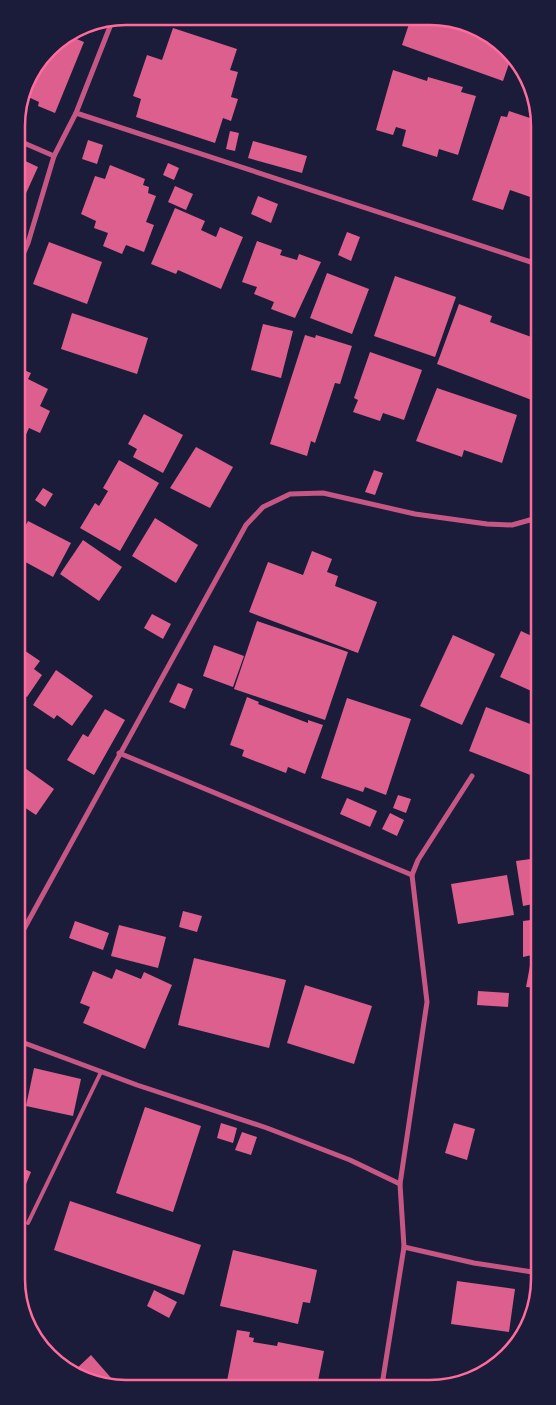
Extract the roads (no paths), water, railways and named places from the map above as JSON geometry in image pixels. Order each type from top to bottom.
[{"type":"street","points":[[25,250],[54,156],[76,113],[110,26]]},
{"type":"street","points":[[76,113],[531,262]]},
{"type":"street","points":[[25,143],[54,156]]},
{"type":"street","points":[[25,927],[246,525],[263,507],[290,494],[324,493],[415,514],[487,524],[512,525],[531,520]]},
{"type":"street","points":[[119,753],[412,875]]},
{"type":"street","points":[[383,1380],[404,1247],[400,1184],[427,1002],[412,875],[418,860],[472,776]]},
{"type":"street","points":[[25,1043],[102,1072],[267,1128],[350,1160],[400,1184]]},
{"type":"street","points":[[404,1247],[474,1263],[531,1272]]},
{"type":"lane","points":[[28,1223],[102,1072]]}]
